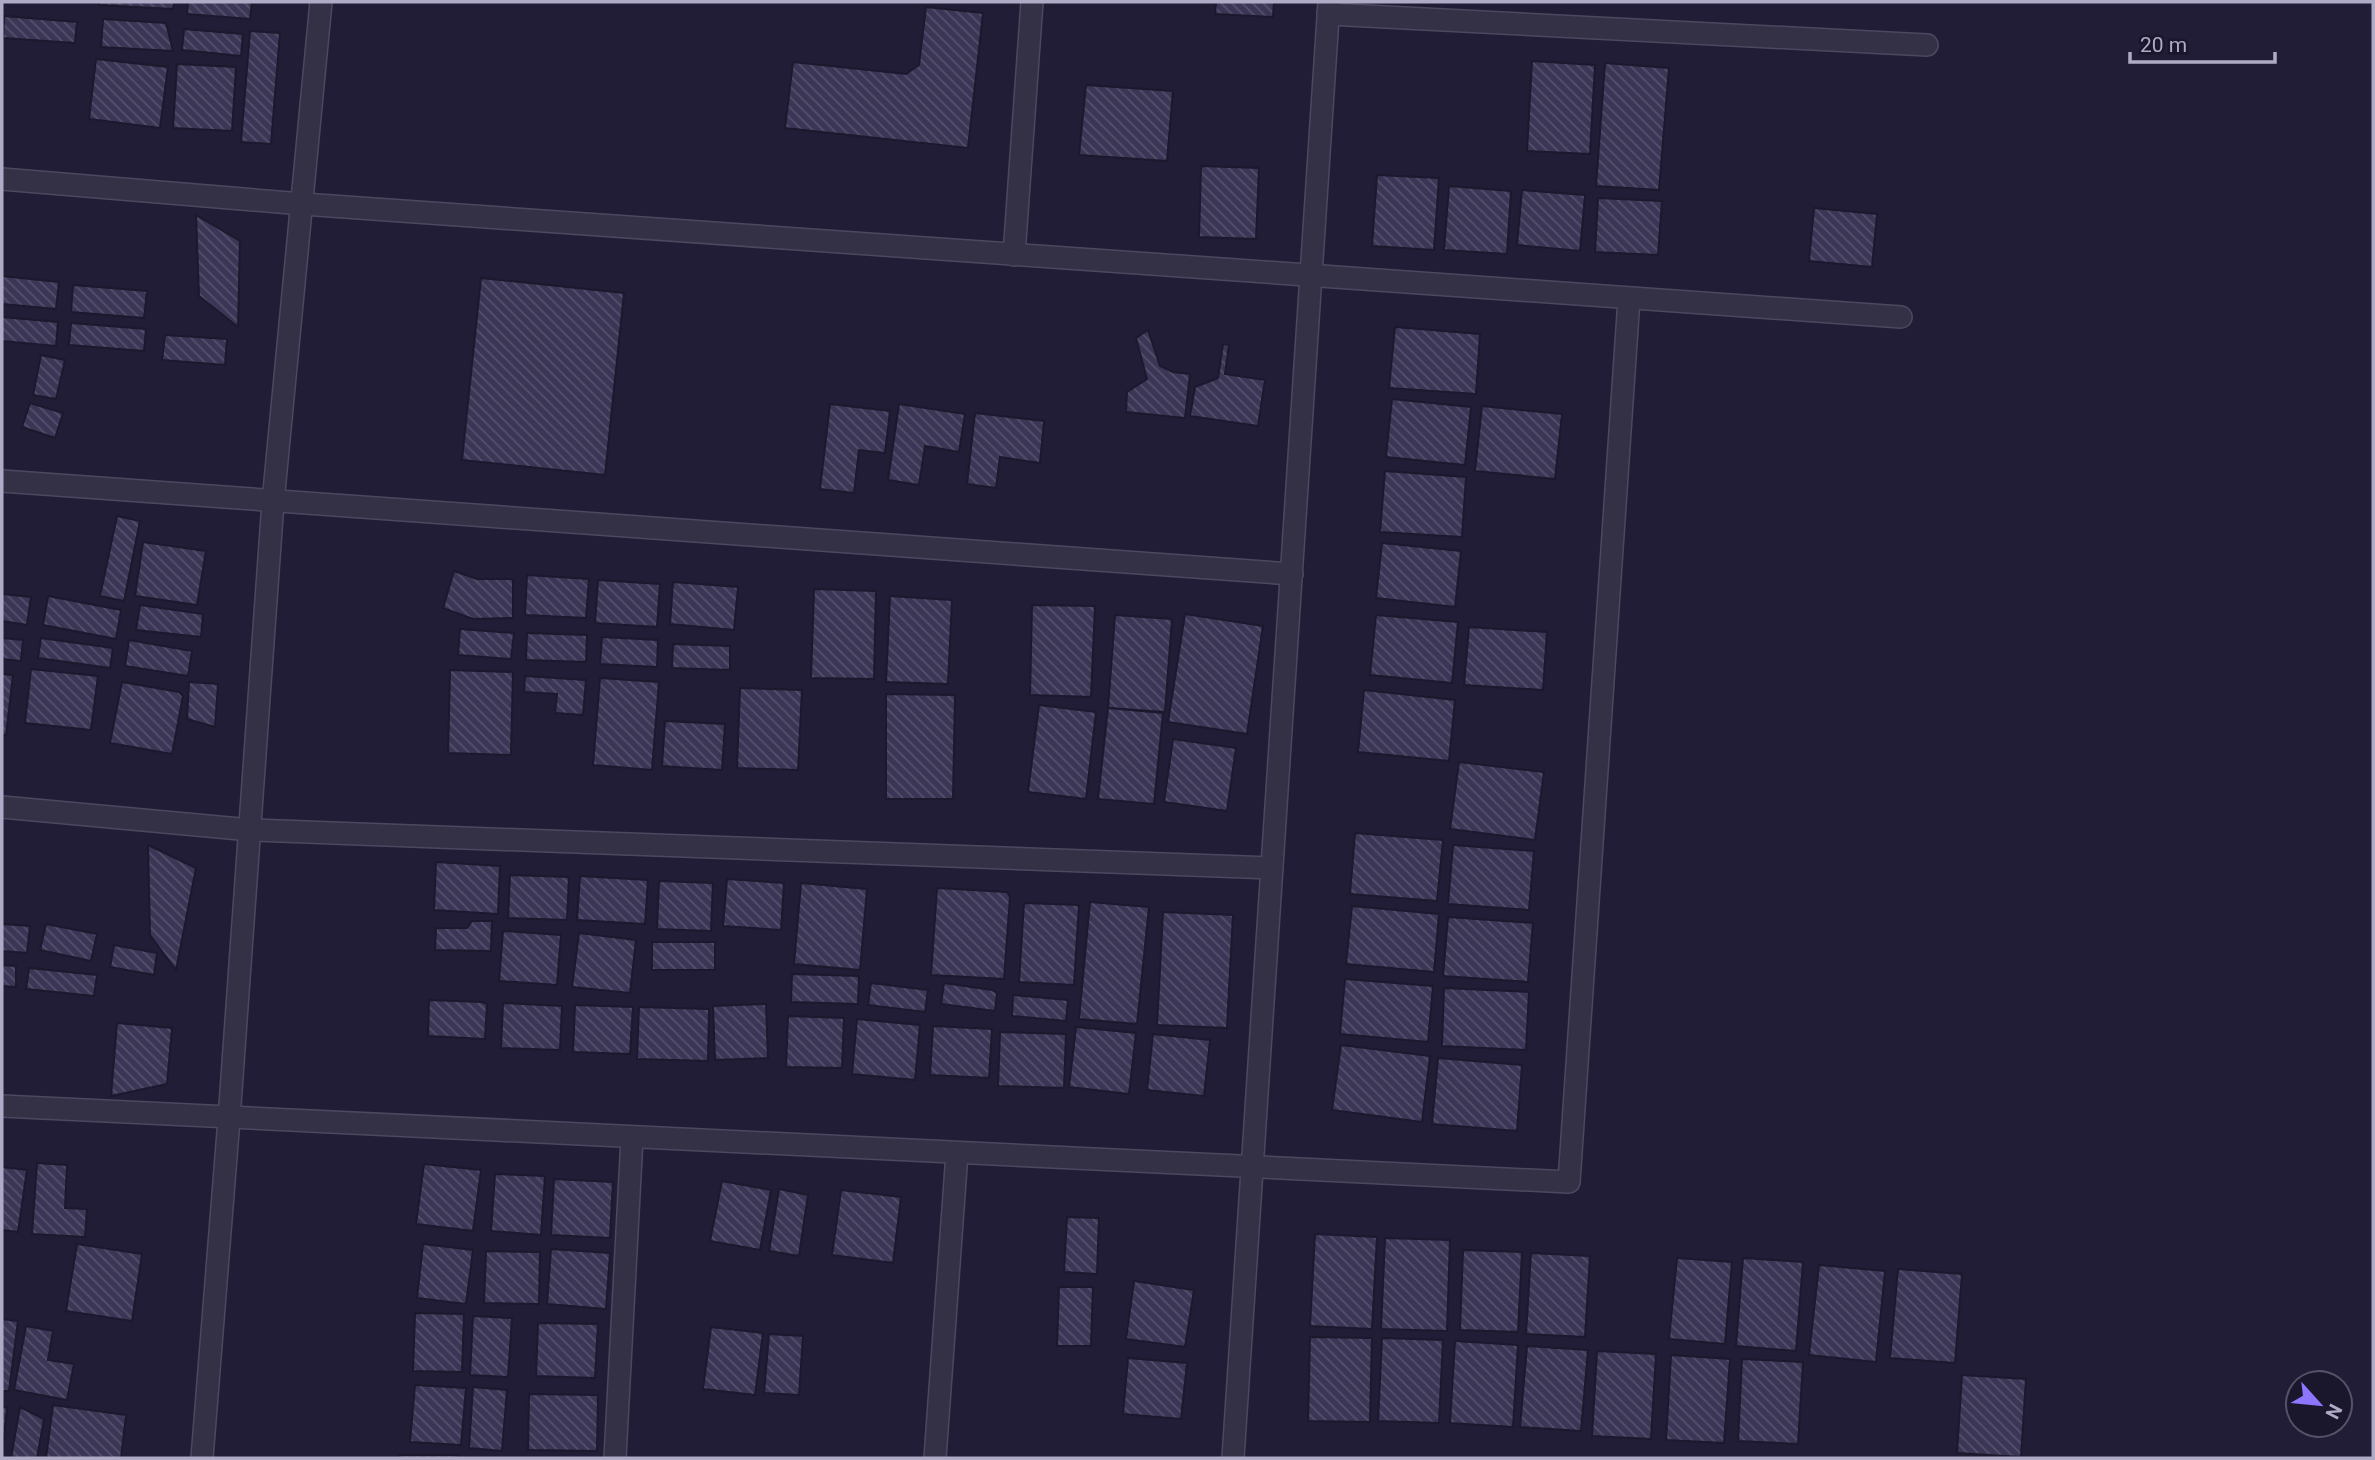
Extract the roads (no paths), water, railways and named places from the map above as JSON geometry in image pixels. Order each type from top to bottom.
[{"type":"street","points":[[202,1458],[274,502],[321,2]]},
{"type":"street","points":[[1014,255],[1032,2]]},
{"type":"street","points":[[1233,1458],[1329,8],[1927,45]]},
{"type":"street","points":[[2,179],[303,204],[1901,317]]},
{"type":"street","points":[[2,1106],[1569,1182],[1629,299]]},
{"type":"street","points":[[2,481],[1292,574]]},
{"type":"street","points":[[2,807],[251,830],[1272,868]]},
{"type":"street","points":[[615,1458],[632,1138]]},
{"type":"street","points":[[935,1458],[957,1153]]}]
